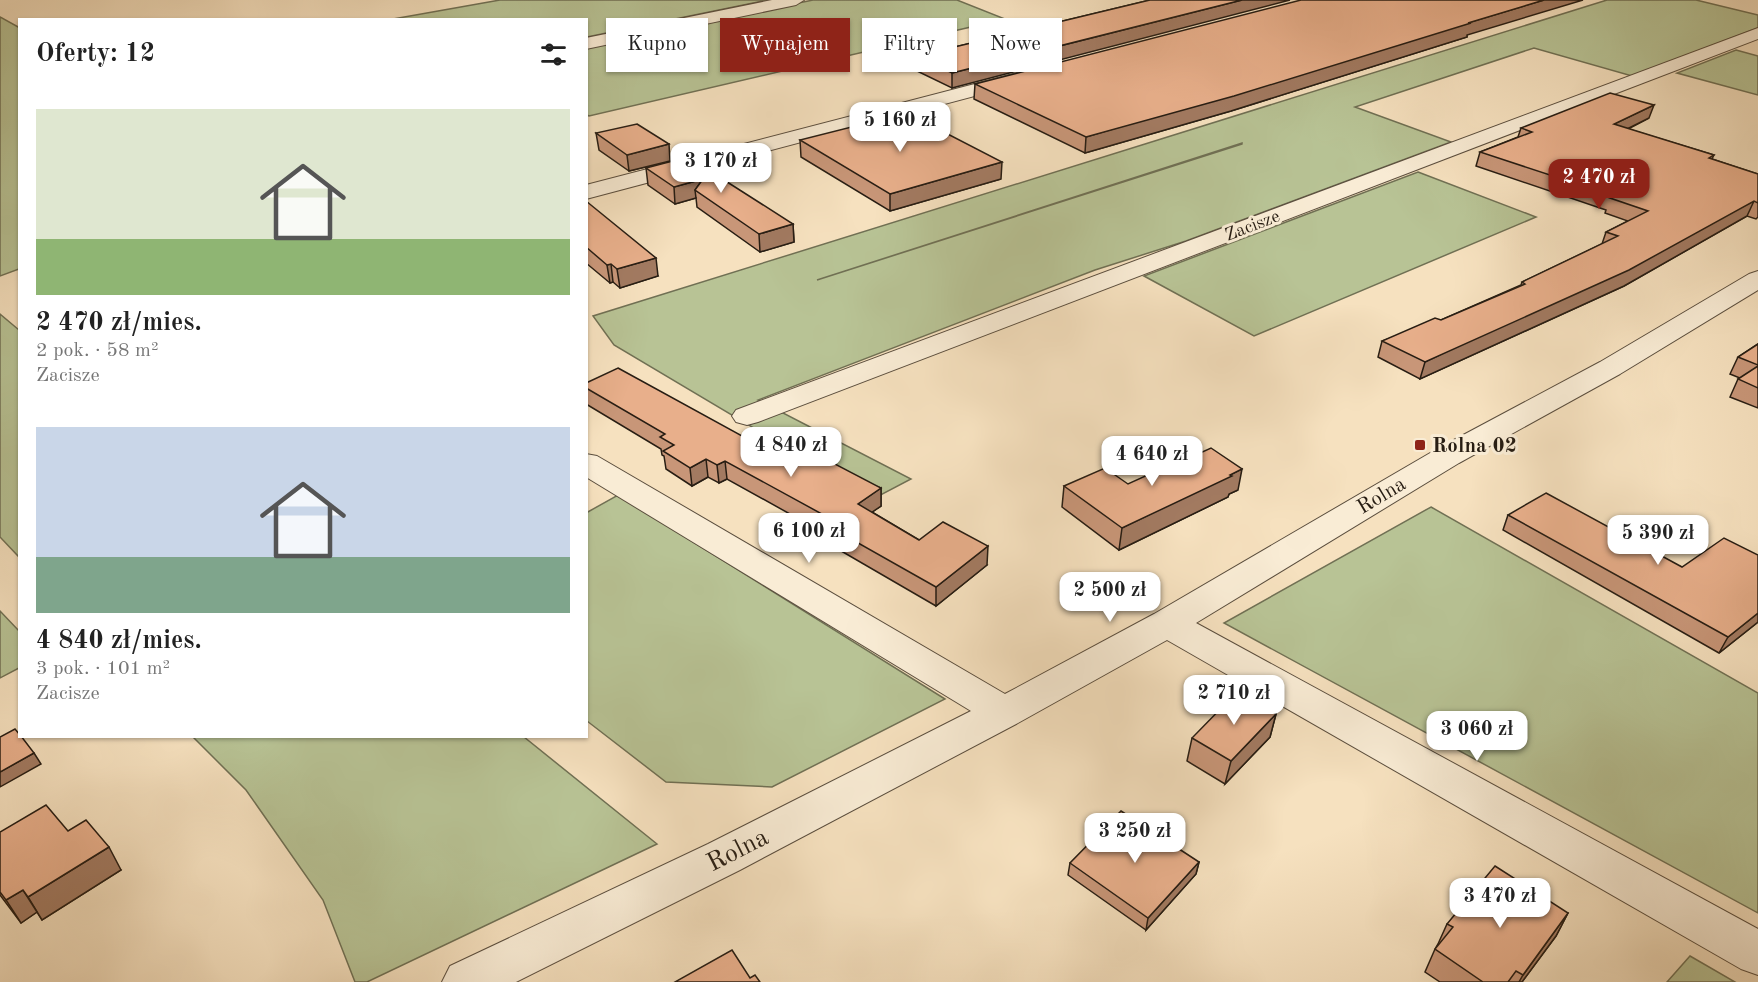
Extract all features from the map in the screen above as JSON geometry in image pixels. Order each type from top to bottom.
[{"type":"street","points":[[588,44],[796,0]]},
{"type":"street","name":"Zacisze","points":[[747,416],[1758,33]]},
{"type":"street","points":[[588,191],[1037,74]]},
{"type":"street","name":"Rolna","points":[[467,982],[724,857],[1004,712],[1167,623],[1448,456],[1610,368],[1758,279]]},
{"type":"street","points":[[588,464],[1004,712]]},
{"type":"street","points":[[1167,623],[1758,954]]},
{"type":"green space","points":[[500,0],[768,0],[680,18],[606,18],[606,33],[588,37],[588,18],[399,18]]},
{"type":"green space","points":[[813,0],[957,0],[1002,18],[969,18],[969,27],[957,30],[957,18],[862,18],[862,52],[850,55],[850,18],[726,18]]},
{"type":"green space","points":[[1607,0],[1696,0],[1758,15],[1758,28],[1632,76],[1534,48],[1355,107],[1451,142],[1186,241],[1095,270],[758,400],[911,479],[873,499],[614,345],[593,316]],"holes":[[[1242,143],[1242,144],[817,280]]]},
{"type":"green space","points":[[0,17],[18,27],[18,269],[0,276]]},
{"type":"green space","points":[[720,19],[720,72],[778,72],[589,116],[588,47],[606,43],[606,72],[708,72],[708,22]]},
{"type":"green space","points":[[1736,50],[1758,56],[1758,95],[1677,73]]},
{"type":"green space","points":[[1418,172],[1536,217],[1254,336],[1144,276]]},
{"type":"green space","points":[[0,314],[18,329],[18,556],[0,537]]},
{"type":"green space","points":[[618,495],[945,699],[772,787],[666,782],[588,722],[588,512]]},
{"type":"green space","points":[[1431,507],[1758,693],[1758,913],[1224,623]]},
{"type":"green space","points":[[0,611],[18,630],[18,669],[0,678]]},
{"type":"green space","points":[[194,738],[525,738],[657,844],[367,982],[355,982],[323,900],[246,790]]},
{"type":"green space","points":[[1690,956],[1735,982],[1667,982]]},
{"type":"building","points":[[1150,0],[1242,0],[1062,45],[1062,21]]},
{"type":"building","points":[[1301,0],[1544,0],[1234,96],[1086,137],[975,84],[1022,72],[1062,72],[1062,62]]},
{"type":"building","points":[[969,44],[969,69],[957,72],[957,46]]},
{"type":"building","points":[[1610,93],[1654,105],[1614,124],[1714,155],[1709,158],[1758,174],[1758,203],[1754,201],[1629,270],[1425,362],[1382,341],[1435,318],[1441,320],[1525,284],[1522,282],[1618,236],[1606,232],[1648,211],[1610,198],[1614,196],[1480,152],[1532,132],[1521,128]]},
{"type":"building","points":[[907,113],[1002,162],[890,194],[800,140]]},
{"type":"building","points":[[637,124],[669,144],[627,155],[596,133]]},
{"type":"building","points":[[688,157],[793,224],[759,234],[695,190],[703,179],[674,187],[646,168]]},
{"type":"building","points":[[588,203],[656,258],[617,269],[611,264],[607,265],[588,249]]},
{"type":"building","points":[[1758,344],[1758,365],[1738,357]]},
{"type":"building","points":[[1758,366],[1758,388],[1738,379]]},
{"type":"building","points":[[618,368],[751,441],[770,430],[881,488],[858,504],[919,540],[943,522],[988,546],[936,587],[835,530],[842,525],[725,461],[717,465],[706,459],[690,468],[663,451],[674,445],[660,437],[665,434],[588,389],[588,382]]},
{"type":"building","points":[[1211,448],[1242,469],[1230,475],[1232,476],[1122,528],[1064,486],[1105,468],[1128,484]]},
{"type":"building","points":[[1546,493],[1682,567],[1724,538],[1758,555],[1758,613],[1728,637],[1508,515]]},
{"type":"building","points":[[1237,692],[1276,714],[1231,761],[1192,738]]},
{"type":"building","points":[[15,729],[18,738],[22,738],[34,753],[0,772],[0,737]]},
{"type":"building","points":[[46,805],[68,831],[86,820],[109,847],[28,897],[23,890],[6,900],[0,892],[0,832]]},
{"type":"building","points":[[1121,811],[1199,862],[1148,918],[1070,863]]},
{"type":"building","points":[[1495,866],[1568,913],[1523,975],[1516,971],[1508,982],[1483,982],[1435,949],[1453,927],[1447,924]]},
{"type":"building","points":[[732,950],[750,978],[755,975],[760,982],[675,982]]},
{"type":"place","name":"Rolna 02","points":[[1420,445]]}]
